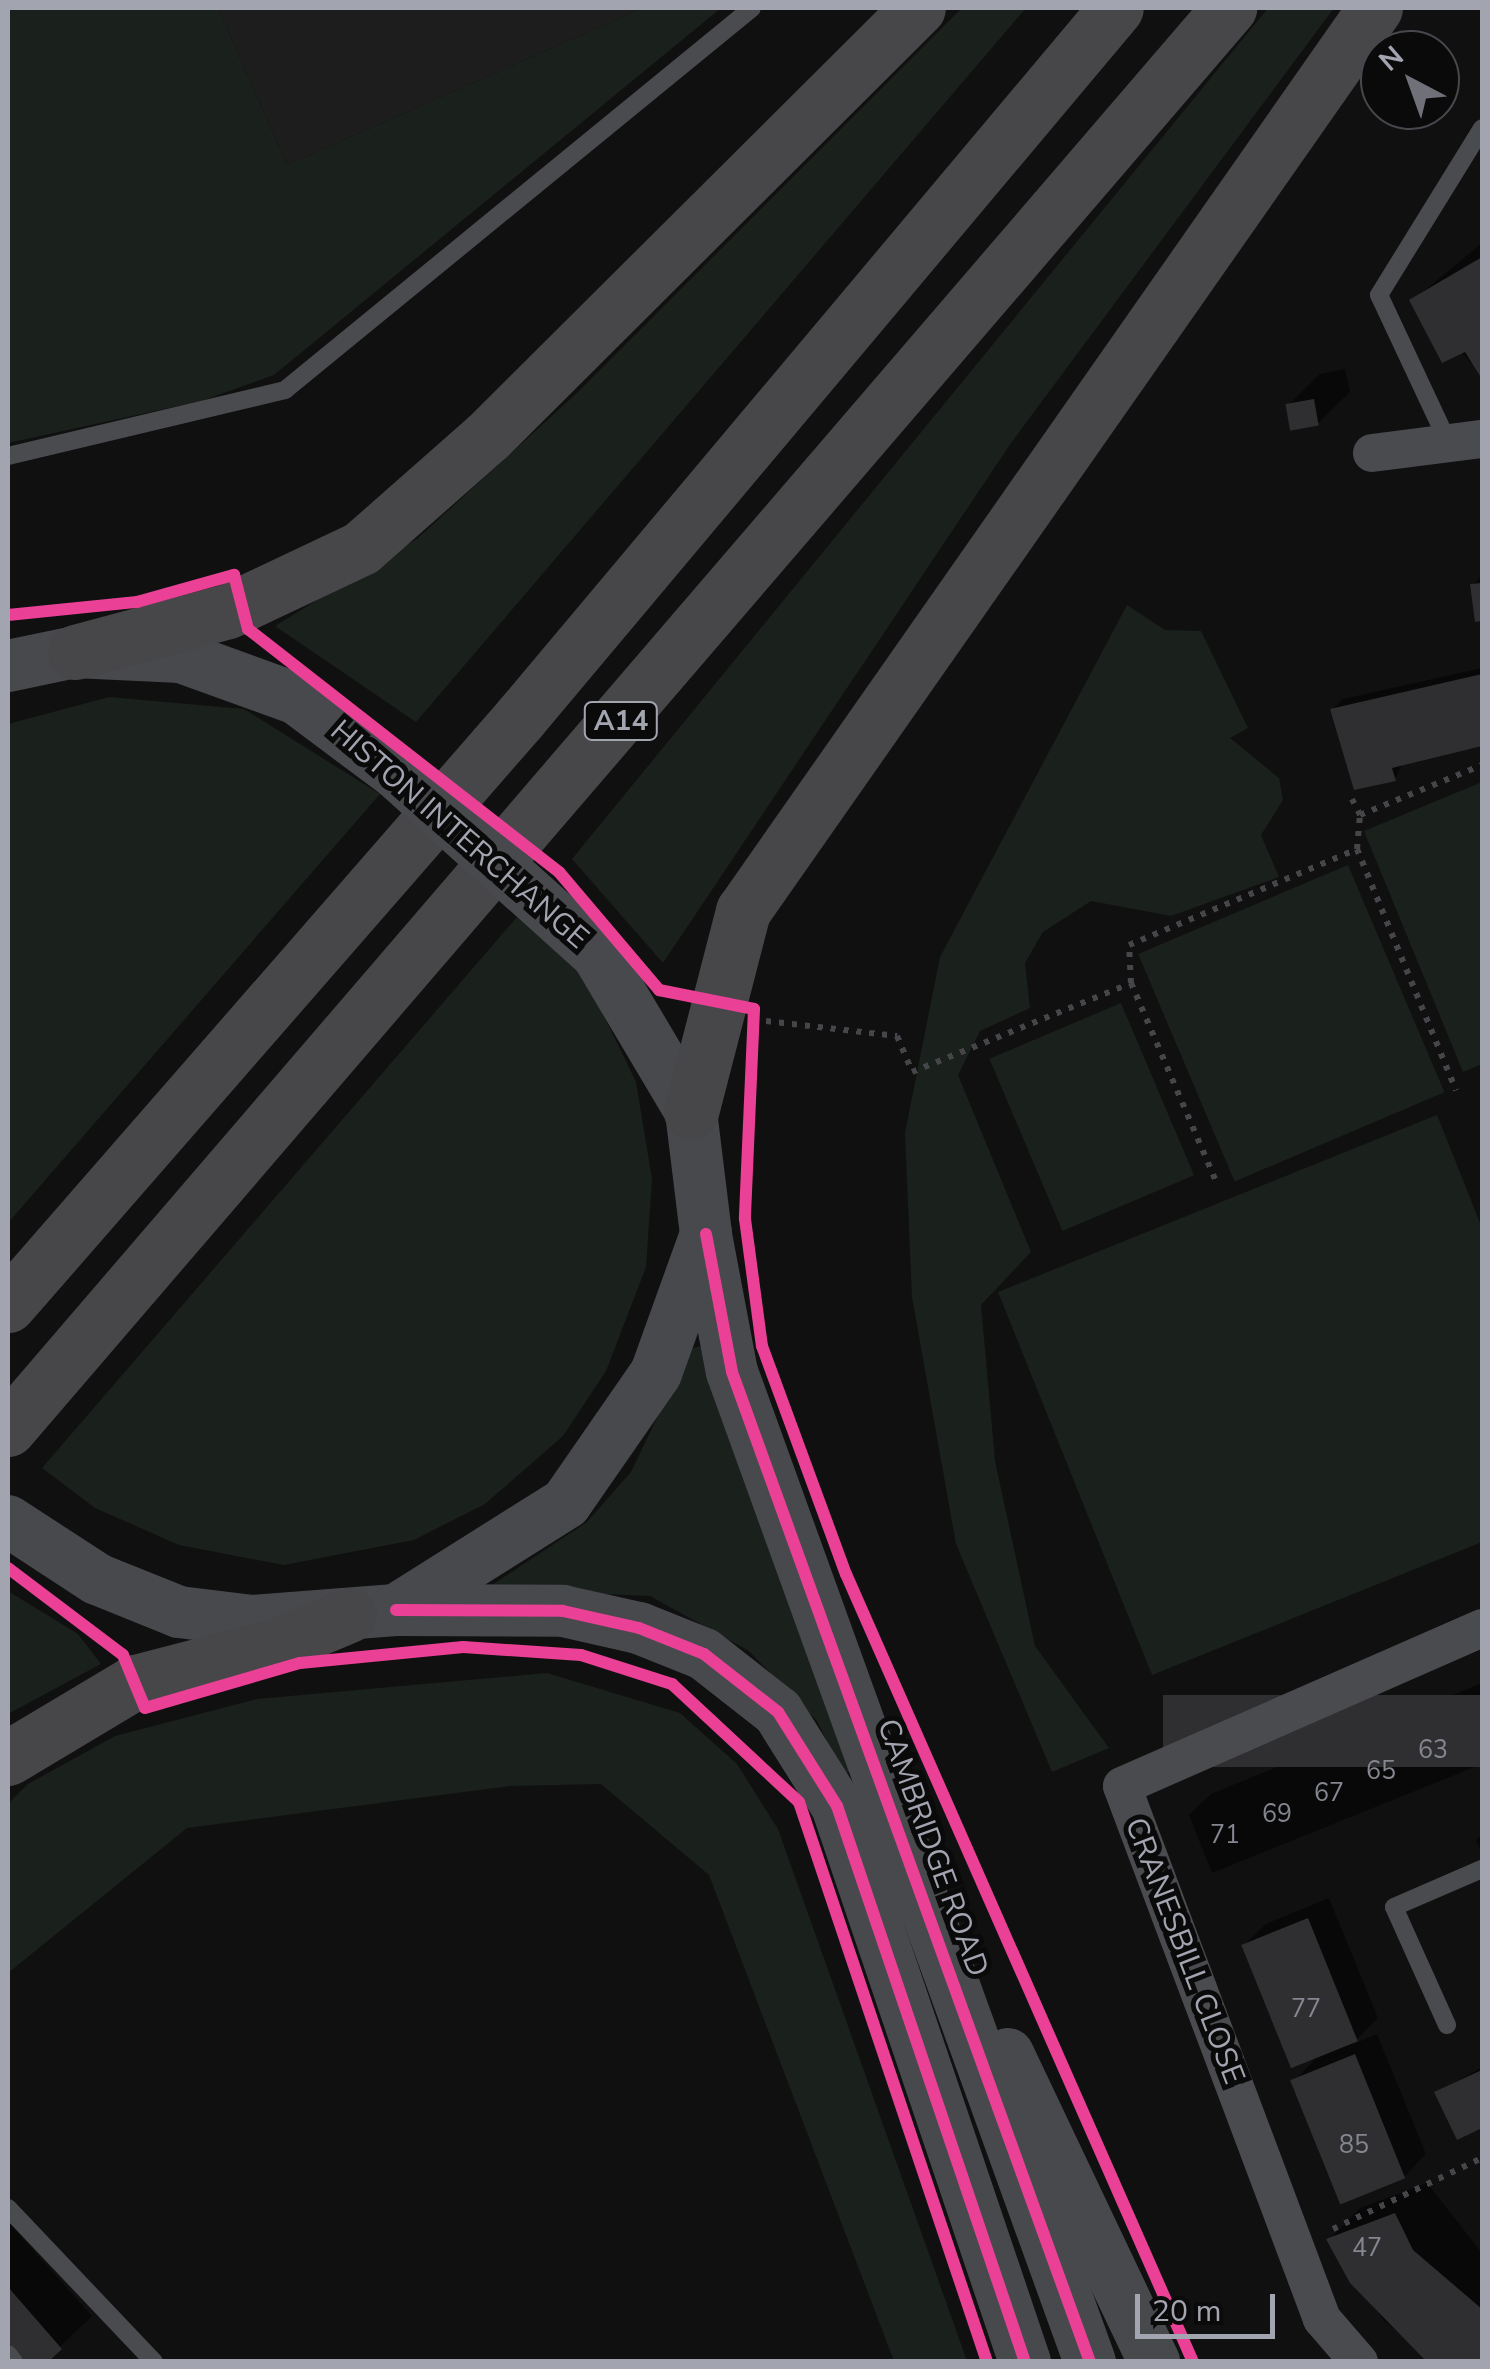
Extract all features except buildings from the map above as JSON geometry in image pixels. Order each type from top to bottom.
[{"type":"highway","points":[[74,652],[228,611],[361,548],[486,437],[918,8]]},
{"type":"highway","name":"A14","points":[[8,1304],[520,719],[1116,8]]},
{"type":"highway","name":"A14","points":[[8,1429],[1230,8]]},
{"type":"highway","points":[[691,1112],[734,1009],[742,911],[1375,8]]},
{"type":"highway","points":[[8,1758],[134,1682],[278,1645],[372,1612]]},
{"type":"main road","name":"HISTON INTERCHANGE","points":[[8,666],[74,652],[181,658],[298,699],[396,772],[597,954],[691,1112],[706,1234],[656,1373],[616,1443],[566,1503],[372,1612],[252,1621],[178,1612],[97,1578],[8,1520]]},
{"type":"main road","name":"CAMBRIDGE ROAD","points":[[706,1234],[732,1372],[932,1916],[1090,2362]]},
{"type":"main road","points":[[372,1612],[563,1611],[639,1628],[704,1654],[778,1712],[836,1806],[1025,2362]]},
{"type":"main road","name":"CAMBRIDGE ROAD","points":[[932,1916],[1040,2112],[1154,2362]]},
{"type":"street","points":[[1372,452],[1465,440]]},
{"type":"street","name":"CRANESBILL CLOSE","points":[[1360,2362],[1322,2319],[1122,1786],[1482,1628]]},
{"type":"lane","points":[[8,456],[285,390],[752,8]]},
{"type":"lane","points":[[1465,440],[1379,296],[1482,128]]},
{"type":"lane","points":[[1447,2025],[1394,1907],[1482,1869]]},
{"type":"lane","points":[[8,2208],[154,2362]]},
{"type":"lane","points":[[8,2354],[14,2362]]},
{"type":"path","points":[[1360,815],[1482,764]]},
{"type":"path","points":[[1352,799],[1360,815],[1357,849],[1456,1090]]},
{"type":"path","points":[[1216,1181],[1131,983],[1130,945],[1357,849]]},
{"type":"path","points":[[734,1009],[897,1036],[912,1072],[1131,983]]},
{"type":"path","points":[[734,1009],[753,1036]]},
{"type":"path","points":[[1295,2246],[1482,2158]]},
{"type":"shaded area","points":[[8,8],[218,8],[287,165],[643,8],[721,8],[274,375],[201,401],[8,443]]},
{"type":"shaded area","points":[[218,8],[643,8],[287,165]]},
{"type":"shaded area","points":[[962,8],[1026,8],[416,722],[275,626],[418,538],[578,392]]},
{"type":"shaded area","points":[[1268,8],[1334,8],[1011,443],[663,963],[572,859]]},
{"type":"shaded area","points":[[1127,605],[1165,630],[1201,631],[1248,728],[1230,738],[1279,778],[1283,800],[1261,835],[1279,877],[1171,916],[1091,901],[1043,932],[1025,963],[1030,1008],[980,1031],[958,1075],[1031,1252],[981,1305],[995,1461],[1035,1646],[1109,1748],[1052,1772],[956,1544],[912,1297],[905,1133],[940,957]]},
{"type":"shaded area","points":[[109,697],[244,709],[380,794],[8,1223],[8,724]]},
{"type":"shaded area","points":[[1482,782],[1482,1064],[1463,1072],[1364,831]]},
{"type":"shaded area","points":[[1348,865],[1445,1092],[1235,1181],[1138,954]]},
{"type":"shaded area","points":[[517,917],[585,977],[636,1082],[652,1179],[646,1267],[606,1371],[563,1436],[485,1504],[414,1540],[284,1565],[179,1545],[95,1508],[42,1468]]},
{"type":"shaded area","points":[[1121,1003],[1194,1175],[1062,1231],[989,1059]]},
{"type":"shaded area","points":[[1437,1115],[1482,1228],[1482,1542],[1152,1675],[998,1292]]},
{"type":"shaded area","points":[[700,1346],[852,1771],[843,1774],[817,1721],[749,1651],[650,1596],[486,1589],[587,1522],[631,1472],[690,1349]]},
{"type":"shaded area","points":[[8,1591],[78,1634],[101,1664],[8,1714]]},
{"type":"shaded area","points":[[547,1673],[680,1713],[737,1764],[778,1829],[967,2361],[894,2361],[709,1875],[601,1784],[510,1786],[187,1828],[8,1973],[8,1804],[28,1784],[115,1736],[257,1699]]},
{"type":"cycle path","points":[[8,615],[137,602],[234,575],[248,629],[559,872],[659,990],[754,1009],[745,1219],[762,1346],[846,1574],[1193,2362]]},
{"type":"cycle path","points":[[706,1234],[732,1372],[1090,2362]]},
{"type":"cycle path","points":[[8,1568],[123,1655],[145,1708],[300,1663],[463,1647],[581,1655],[672,1684],[799,1802],[987,2362]]},
{"type":"cycle path","points":[[396,1610],[563,1611],[639,1628],[704,1654],[778,1712],[837,1806],[1025,2362]]}]
